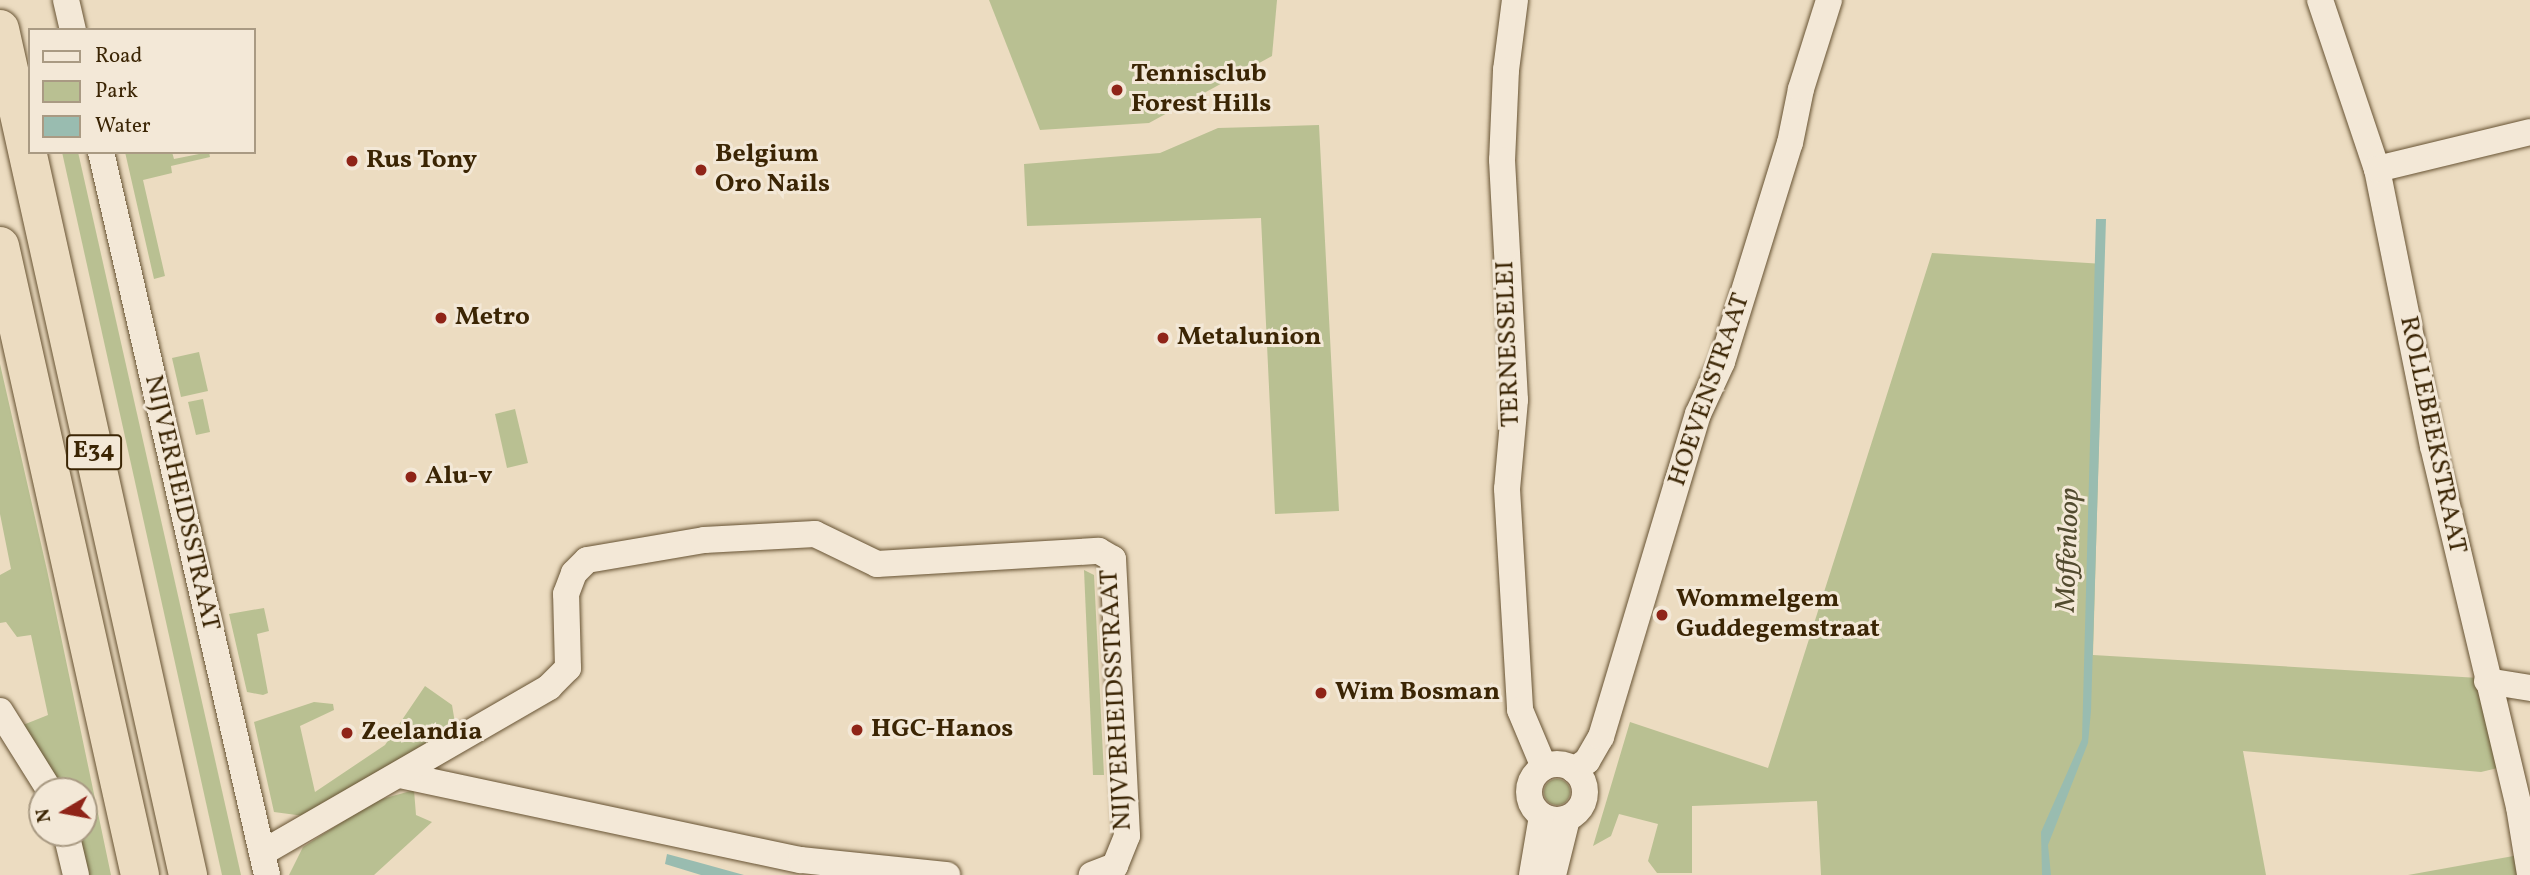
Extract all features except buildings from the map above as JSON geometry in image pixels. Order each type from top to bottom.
[{"type":"highway","name":"E34","points":[[0,29],[188,875]]},
{"type":"highway","name":"E34","points":[[0,246],[140,875]]},
{"type":"street","points":[[66,0],[73,28]]},
{"type":"street","name":"TERNESSELEI","points":[[1515,0],[1502,160],[1515,400],[1507,489],[1520,710],[1545,768]]},
{"type":"street","name":"HOEVENSTRAAT","points":[[1574,770],[1587,761],[1601,737],[1698,414],[1721,362],[1790,143],[1801,89],[1829,0]]},
{"type":"street","name":"ROLLEBEEKSTRAAT","points":[[2320,0],[2377,169],[2487,681],[2519,807],[2530,874]]},
{"type":"street","points":[[2377,169],[2530,132]]},
{"type":"street","name":"NIJVERHEIDSSTRAAT","points":[[101,154],[265,864],[400,775],[549,687],[568,668],[566,594],[574,573],[587,560],[704,540],[815,534],[877,564],[1099,551],[1113,559],[1127,836],[1115,866],[1091,875]]},
{"type":"street","points":[[2487,681],[2530,688]]},
{"type":"street","points":[[0,711],[41,777]]},
{"type":"street","points":[[1553,875],[1554,817],[1529,791],[1545,768],[1554,765],[1574,770],[1585,792],[1580,809],[1554,817]]},
{"type":"street","points":[[400,775],[801,860],[947,875]]},
{"type":"street","points":[[1532,875],[1554,817]]},
{"type":"street","points":[[69,847],[76,875]]},
{"type":"green space","name":"Tennisclub Forest Hills","points":[[989,0],[1277,0],[1272,56],[1149,123],[1040,130]]},
{"type":"green space","points":[[1319,125],[1339,511],[1275,514],[1261,218],[1027,226],[1024,164],[1160,153],[1218,128]]},
{"type":"green space","points":[[62,154],[78,154],[241,875],[222,875]]},
{"type":"green space","points":[[125,154],[173,154],[174,159],[209,154],[210,157],[171,166],[172,173],[143,180],[165,276],[154,279]]},
{"type":"green space","points":[[1932,253],[2104,264],[2093,655],[2479,678],[2502,767],[2481,772],[2243,751],[2266,875],[1821,875],[1817,801],[1692,806],[1692,873],[1657,873],[1648,861],[1658,824],[1619,814],[1611,836],[1593,846],[1630,722],[1768,768]]},
{"type":"green space","points":[[199,352],[208,391],[181,397],[172,358]]},
{"type":"green space","points":[[0,364],[90,777],[53,777],[23,725],[48,715],[31,635],[17,637],[6,622],[0,623],[0,575],[11,569],[0,514]]},
{"type":"green space","points":[[203,399],[210,432],[196,435],[188,402]]},
{"type":"green space","points":[[515,409],[528,463],[507,468],[495,414]]},
{"type":"green space","points":[[1084,570],[1094,575],[1104,775],[1093,775]]},
{"type":"green space","points":[[264,608],[269,631],[257,634],[268,693],[263,695],[247,692],[229,614]]},
{"type":"green space","points":[[425,686],[452,705],[455,723],[451,728],[304,816],[274,812],[254,722],[314,702],[333,704],[334,710],[300,726],[315,792],[385,745]]},
{"type":"green space","points":[[1557,779],[1566,783],[1570,792],[1566,801],[1557,805],[1548,801],[1544,792],[1548,783]]},
{"type":"green space","points":[[414,790],[416,815],[432,822],[374,875],[289,875],[303,847],[375,801]]},
{"type":"green space","points":[[98,813],[111,875],[87,875],[80,847],[98,847]]},
{"type":"green space","points":[[2519,855],[2522,875],[2408,875]]},
{"type":"water","points":[[2096,219],[2106,219],[2091,711],[2088,743],[2048,845],[2051,875],[2042,875],[2041,832],[2082,739]]},
{"type":"water","points":[[667,854],[744,875],[701,875],[665,864]]},
{"type":"place","name":"Tennisclub Forest Hills","points":[[1117,90]]},
{"type":"place","name":"Rus Tony","points":[[352,161]]},
{"type":"place","name":"Belgium Oro Nails","points":[[701,170]]},
{"type":"place","name":"Metro","points":[[441,318]]},
{"type":"place","name":"Metalunion","points":[[1163,338]]},
{"type":"place","name":"Alu-v","points":[[411,477]]},
{"type":"place","name":"Wommelgem Guddegemstraat","points":[[1662,615]]},
{"type":"place","name":"Wim Bosman","points":[[1321,693]]},
{"type":"place","name":"HGC-Hanos","points":[[857,730]]},
{"type":"place","name":"Zeelandia","points":[[347,733]]},
{"type":"water label","name":"Moffenloop","points":[[2069,550]]}]
